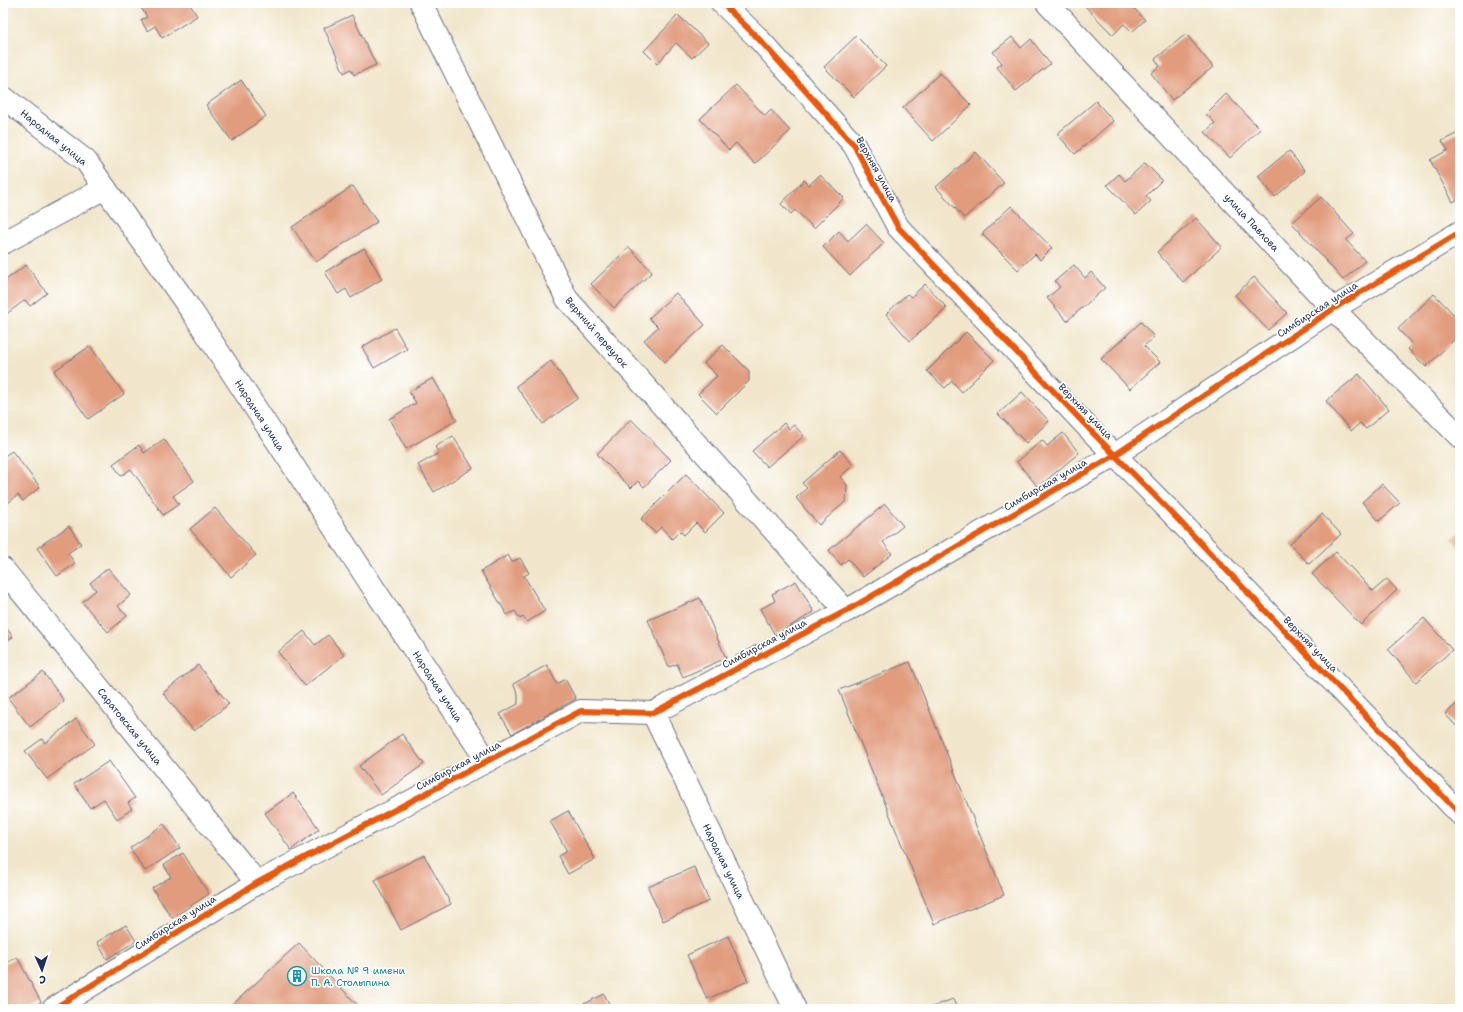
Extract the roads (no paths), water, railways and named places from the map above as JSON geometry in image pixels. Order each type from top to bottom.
[{"type":"street","name":"Верхний переулок","points":[[421,3],[567,299],[846,611]]},
{"type":"street","name":"Верхняя улица","points":[[722,3],[757,37],[854,145],[898,227],[1115,456],[1166,507],[1460,814]]},
{"type":"street","name":"улица Павлова","points":[[1047,3],[1333,309],[1460,436]]},
{"type":"street","name":"Народная улица","points":[[3,97],[86,161],[193,313],[487,760]]},
{"type":"street","points":[[3,243],[105,188]]},
{"type":"street","name":"Симбирская улица","points":[[53,1009],[257,884],[581,711],[653,713],[846,611],[1115,456],[1333,309],[1460,232]]},
{"type":"street","name":"Саратовская улица","points":[[3,569],[257,884]]},
{"type":"street","name":"Народная улица","points":[[653,713],[795,1009]]},
{"type":"place","name":"Школа № 9 имени П. А. Столыпина","points":[[297,976]]}]
